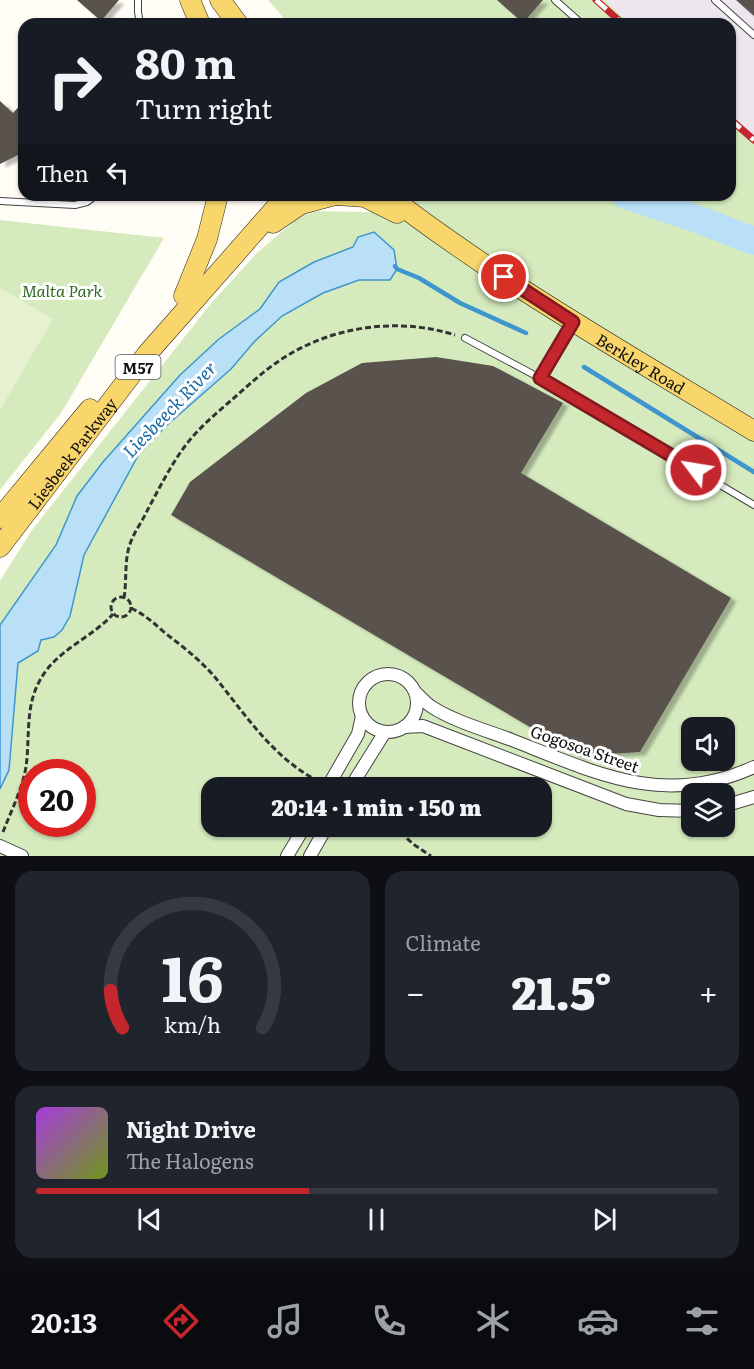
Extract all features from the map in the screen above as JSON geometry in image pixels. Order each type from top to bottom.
[{"type":"main road","points":[[190,0],[198,18]]},
{"type":"main road","points":[[207,0],[219,18]]},
{"type":"main road","points":[[220,0],[234,18]]},
{"type":"main road","points":[[184,296],[207,239],[216,201]]},
{"type":"main road","name":"Liesbeek Parkway","points":[[0,518],[265,201]]},
{"type":"main road","name":"Liesbeek Parkway","points":[[0,547],[147,354],[282,201]]},
{"type":"main road","points":[[229,260],[290,209],[308,201]]},
{"type":"main road","points":[[375,201],[404,218],[425,225]]},
{"type":"main road","name":"Berkley Road","points":[[395,201],[425,225],[573,322],[754,431]]},
{"type":"main road","name":"Berkley Road","points":[[411,201],[470,255]]},
{"type":"street","points":[[327,777],[358,734],[362,716],[359,698],[362,690],[375,677],[383,674],[401,677],[415,692],[416,711],[404,727]]},
{"type":"street","name":"Gogosoa Street","points":[[415,692],[431,707],[460,720],[595,772],[635,784],[657,786],[697,784],[725,779],[754,767]]},
{"type":"street","points":[[362,716],[375,729],[385,732],[404,727],[423,726],[626,804],[659,810],[681,810]]},
{"type":"street","points":[[357,777],[385,732]]},
{"type":"street","points":[[735,803],[754,797]]},
{"type":"street","points":[[287,856],[298,837]]},
{"type":"street","points":[[310,856],[321,837]]},
{"type":"street","points":[[0,846],[22,856]]},
{"type":"lane","points":[[138,0],[140,18]]},
{"type":"lane","points":[[555,0],[575,18]]},
{"type":"lane","points":[[715,0],[735,18]]},
{"type":"lane","points":[[736,19],[754,35]]},
{"type":"lane","points":[[0,201],[68,206],[81,205],[90,201]]},
{"type":"lane","points":[[540,378],[573,322]]},
{"type":"lane","points":[[465,338],[540,378],[754,505]]},
{"type":"path","points":[[124,598],[130,544],[171,467],[189,441],[253,380],[285,357],[318,340],[342,332],[373,326],[403,326],[447,332],[465,338]]},
{"type":"path","points":[[118,598],[124,598],[130,602],[131,608],[126,617],[119,618],[113,614],[112,602],[118,598]]},
{"type":"path","points":[[131,608],[150,619],[200,662],[256,730],[297,768],[311,777]]},
{"type":"path","points":[[3,832],[21,789],[26,767],[29,713],[39,681],[64,651],[106,623],[113,614]]},
{"type":"path","points":[[406,837],[431,856]]},
{"type":"shaded area","points":[[605,0],[754,0],[754,144],[736,126],[736,18],[624,18]]},
{"type":"green space","points":[[268,0],[605,0],[624,18],[284,18]]},
{"type":"green space","points":[[736,126],[754,144],[754,856],[0,856],[0,581],[32,530],[213,301],[258,252],[306,211],[369,212],[383,201],[736,201]]},
{"type":"green space","name":"Malta Park","points":[[0,220],[164,238],[61,413],[0,490]]},
{"type":"green space","points":[[0,288],[53,319],[0,410]]},
{"type":"water","points":[[374,232],[394,250],[397,269],[390,280],[359,280],[323,293],[282,316],[254,342],[231,369],[166,426],[139,454],[84,555],[70,616],[62,630],[54,637],[41,640],[38,651],[18,663],[9,770],[0,789],[0,625],[56,545],[77,496],[103,462],[180,375],[219,339],[260,309],[279,282],[314,262],[353,247],[358,237]]},
{"type":"building","points":[[77,0],[119,0],[104,18],[98,18]]},
{"type":"building","points":[[497,0],[543,0],[527,18],[517,18]]},
{"type":"building","points":[[736,0],[754,0],[754,16]]},
{"type":"building","points":[[0,101],[13,113],[18,108],[18,155],[0,164]]},
{"type":"building","points":[[436,357],[493,366],[563,403],[521,473],[731,598],[640,752],[579,756],[171,515],[190,482],[306,393],[362,363]]},
{"type":"waterway","name":"Liesbeeck River","points":[[643,201],[754,241]]},
{"type":"waterway","points":[[395,266],[460,303],[526,333]]},
{"type":"waterway","points":[[584,367],[754,472]]},
{"type":"railway","points":[[596,0],[616,18]]},
{"type":"railway","points":[[736,124],[754,140]]},
{"type":"route","points":[[504,277],[573,322],[540,378],[696,470]]}]
